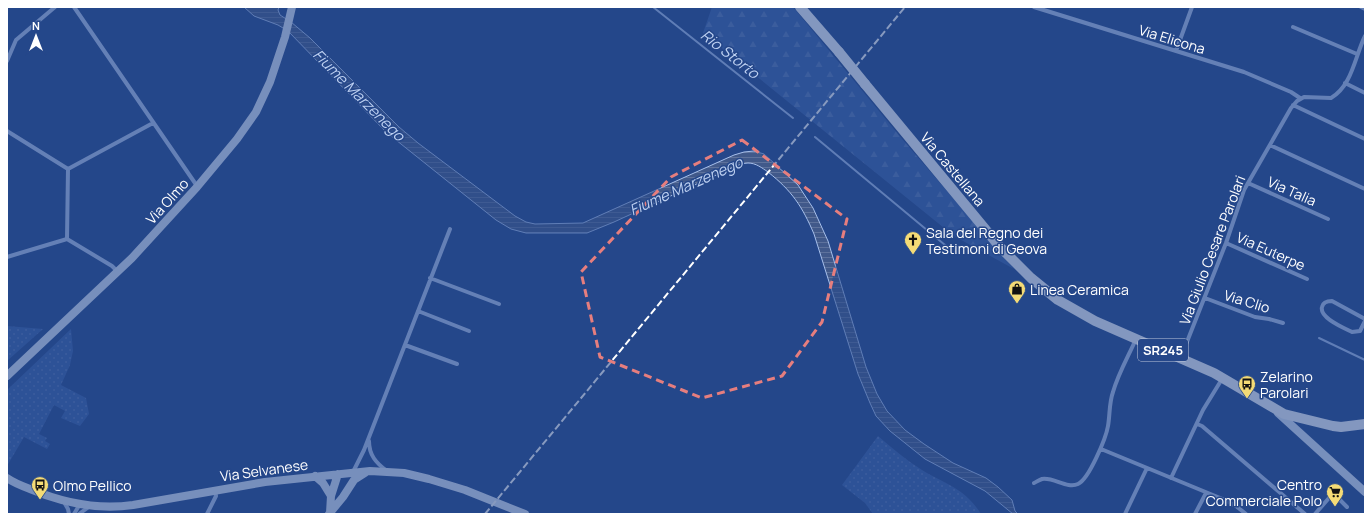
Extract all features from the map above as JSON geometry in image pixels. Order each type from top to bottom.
[{"type":"main road","name":"Via Castellana","points":[[800,7],[1000,247],[1026,274],[1068,306],[1095,321],[1223,377],[1273,408]]},
{"type":"main road","points":[[1273,408],[1294,417],[1323,424],[1341,427],[1365,424]]},
{"type":"street","points":[[7,61],[16,40],[55,7]]},
{"type":"street","points":[[74,7],[197,187]]},
{"type":"street","name":"Via Olmo","points":[[7,376],[132,258],[197,187],[237,139],[256,112],[270,82],[292,7]]},
{"type":"street","name":"Via Elicona","points":[[1034,7],[1261,79],[1291,92],[1300,98]]},
{"type":"street","points":[[1176,51],[1192,7]]},
{"type":"street","points":[[1361,7],[1365,9]]},
{"type":"street","points":[[1293,27],[1357,54]]},
{"type":"street","points":[[1300,98],[1309,96],[1331,98],[1337,93],[1350,76],[1365,36]]},
{"type":"street","points":[[1345,83],[1365,93]]},
{"type":"street","name":"Via Giulio Cesare Parolari","points":[[1181,358],[1226,243],[1241,198],[1248,183],[1293,105],[1300,98]]},
{"type":"street","points":[[1293,105],[1365,139]]},
{"type":"street","points":[[68,169],[153,123]]},
{"type":"street","points":[[7,131],[68,169]]},
{"type":"street","points":[[1270,145],[1365,189]]},
{"type":"street","points":[[66,239],[68,169]]},
{"type":"street","name":"Via Talia","points":[[1248,183],[1328,219]]},
{"type":"street","points":[[353,472],[369,438],[450,229]]},
{"type":"street","points":[[7,257],[66,239],[112,266],[118,272]]},
{"type":"street","name":"Via Euterpe","points":[[1226,243],[1307,279]]},
{"type":"street","points":[[430,278],[499,304]]},
{"type":"street","name":"Via Clio","points":[[1205,298],[1255,317],[1283,323]]},
{"type":"street","points":[[1327,301],[1332,301],[1365,320],[1360,330],[1352,332],[1326,317],[1322,313],[1321,308],[1327,301]]},
{"type":"street","points":[[418,311],[469,331]]},
{"type":"street","points":[[1034,483],[1042,479],[1052,480],[1067,485],[1074,485],[1080,483],[1084,478],[1101,449],[1109,423],[1113,392],[1136,339]]},
{"type":"street","points":[[405,345],[457,364]]},
{"type":"street","points":[[1171,478],[1210,397],[1223,377]]},
{"type":"street","name":"Via Castellana","points":[[1273,408],[1364,492]]},
{"type":"street","points":[[1197,424],[1202,426],[1305,514]]},
{"type":"street","points":[[369,438],[371,453],[374,460],[389,472]]},
{"type":"street","points":[[1101,449],[1231,504],[1246,514]]},
{"type":"street","points":[[1125,514],[1147,468]]},
{"type":"street","points":[[329,514],[343,497],[354,480],[360,475],[370,471]]},
{"type":"street","name":"Via Selvanese","points":[[8,481],[40,493],[80,504],[91,506],[123,507],[265,482],[353,472],[389,472],[415,476],[465,490],[525,514]]},
{"type":"street","points":[[338,474],[343,486],[343,497]]},
{"type":"street","points":[[329,514],[331,496],[338,474]]},
{"type":"street","points":[[315,476],[323,483],[331,496]]},
{"type":"street","points":[[206,514],[216,496],[215,491]]},
{"type":"street","points":[[1195,514],[1206,493]]},
{"type":"street","points":[[1315,514],[1329,498],[1333,496],[1337,497],[1347,507]]},
{"type":"street","points":[[63,500],[69,514]]},
{"type":"street","points":[[74,514],[80,504]]},
{"type":"street","points":[[79,514],[91,506]]},
{"type":"highlighted area","points":[[742,140],[847,219],[822,322],[782,376],[702,398],[600,357],[581,272],[671,177]]},
{"type":"green space","points":[[712,7],[793,7],[903,140],[1014,269],[954,236],[703,33]]},
{"type":"green space","points":[[7,326],[43,329],[7,361]]},
{"type":"green space","points":[[71,329],[73,351],[70,365],[61,385],[86,398],[89,414],[80,426],[61,418],[65,411],[54,405],[39,434],[47,438],[45,441],[50,444],[47,449],[24,437],[7,466],[7,390]]},
{"type":"green space","points":[[878,436],[916,466],[962,493],[981,514],[873,514],[865,503],[842,485]]},
{"type":"water","name":"Fiume Marzenego","points":[[244,7],[279,7],[278,10],[280,15],[310,38],[399,127],[515,216],[526,222],[535,224],[583,223],[734,155],[754,151],[764,154],[798,185],[813,208],[828,241],[866,367],[877,394],[887,411],[905,430],[924,444],[953,463],[986,478],[998,487],[1012,500],[1015,511],[1018,514],[1013,514],[985,491],[925,459],[890,431],[876,416],[858,374],[810,224],[796,200],[784,186],[768,172],[751,163],[736,166],[587,233],[526,233],[511,229],[496,220],[386,132],[288,31],[278,25],[254,16]]},
{"type":"waterway","name":"Rio Storto","points":[[653,7],[793,118]]},
{"type":"waterway","name":"Rio Storto","points":[[815,137],[951,250]]},
{"type":"waterway","name":"Rio Storto","points":[[1319,338],[1365,360]]},
{"type":"railway","points":[[485,514],[905,7]]},
{"type":"place","name":"Sala del Regno dei Testimoni di Geova","points":[[913,255]]},
{"type":"place","name":"Linea Ceramica","points":[[1017,304]]},
{"type":"place","name":"Zelarino Parolari","points":[[1247,399]]},
{"type":"place","name":"Olmo Pellico","points":[[40,500]]},
{"type":"place","name":"Centro Commerciale Polo","points":[[1335,507]]}]
